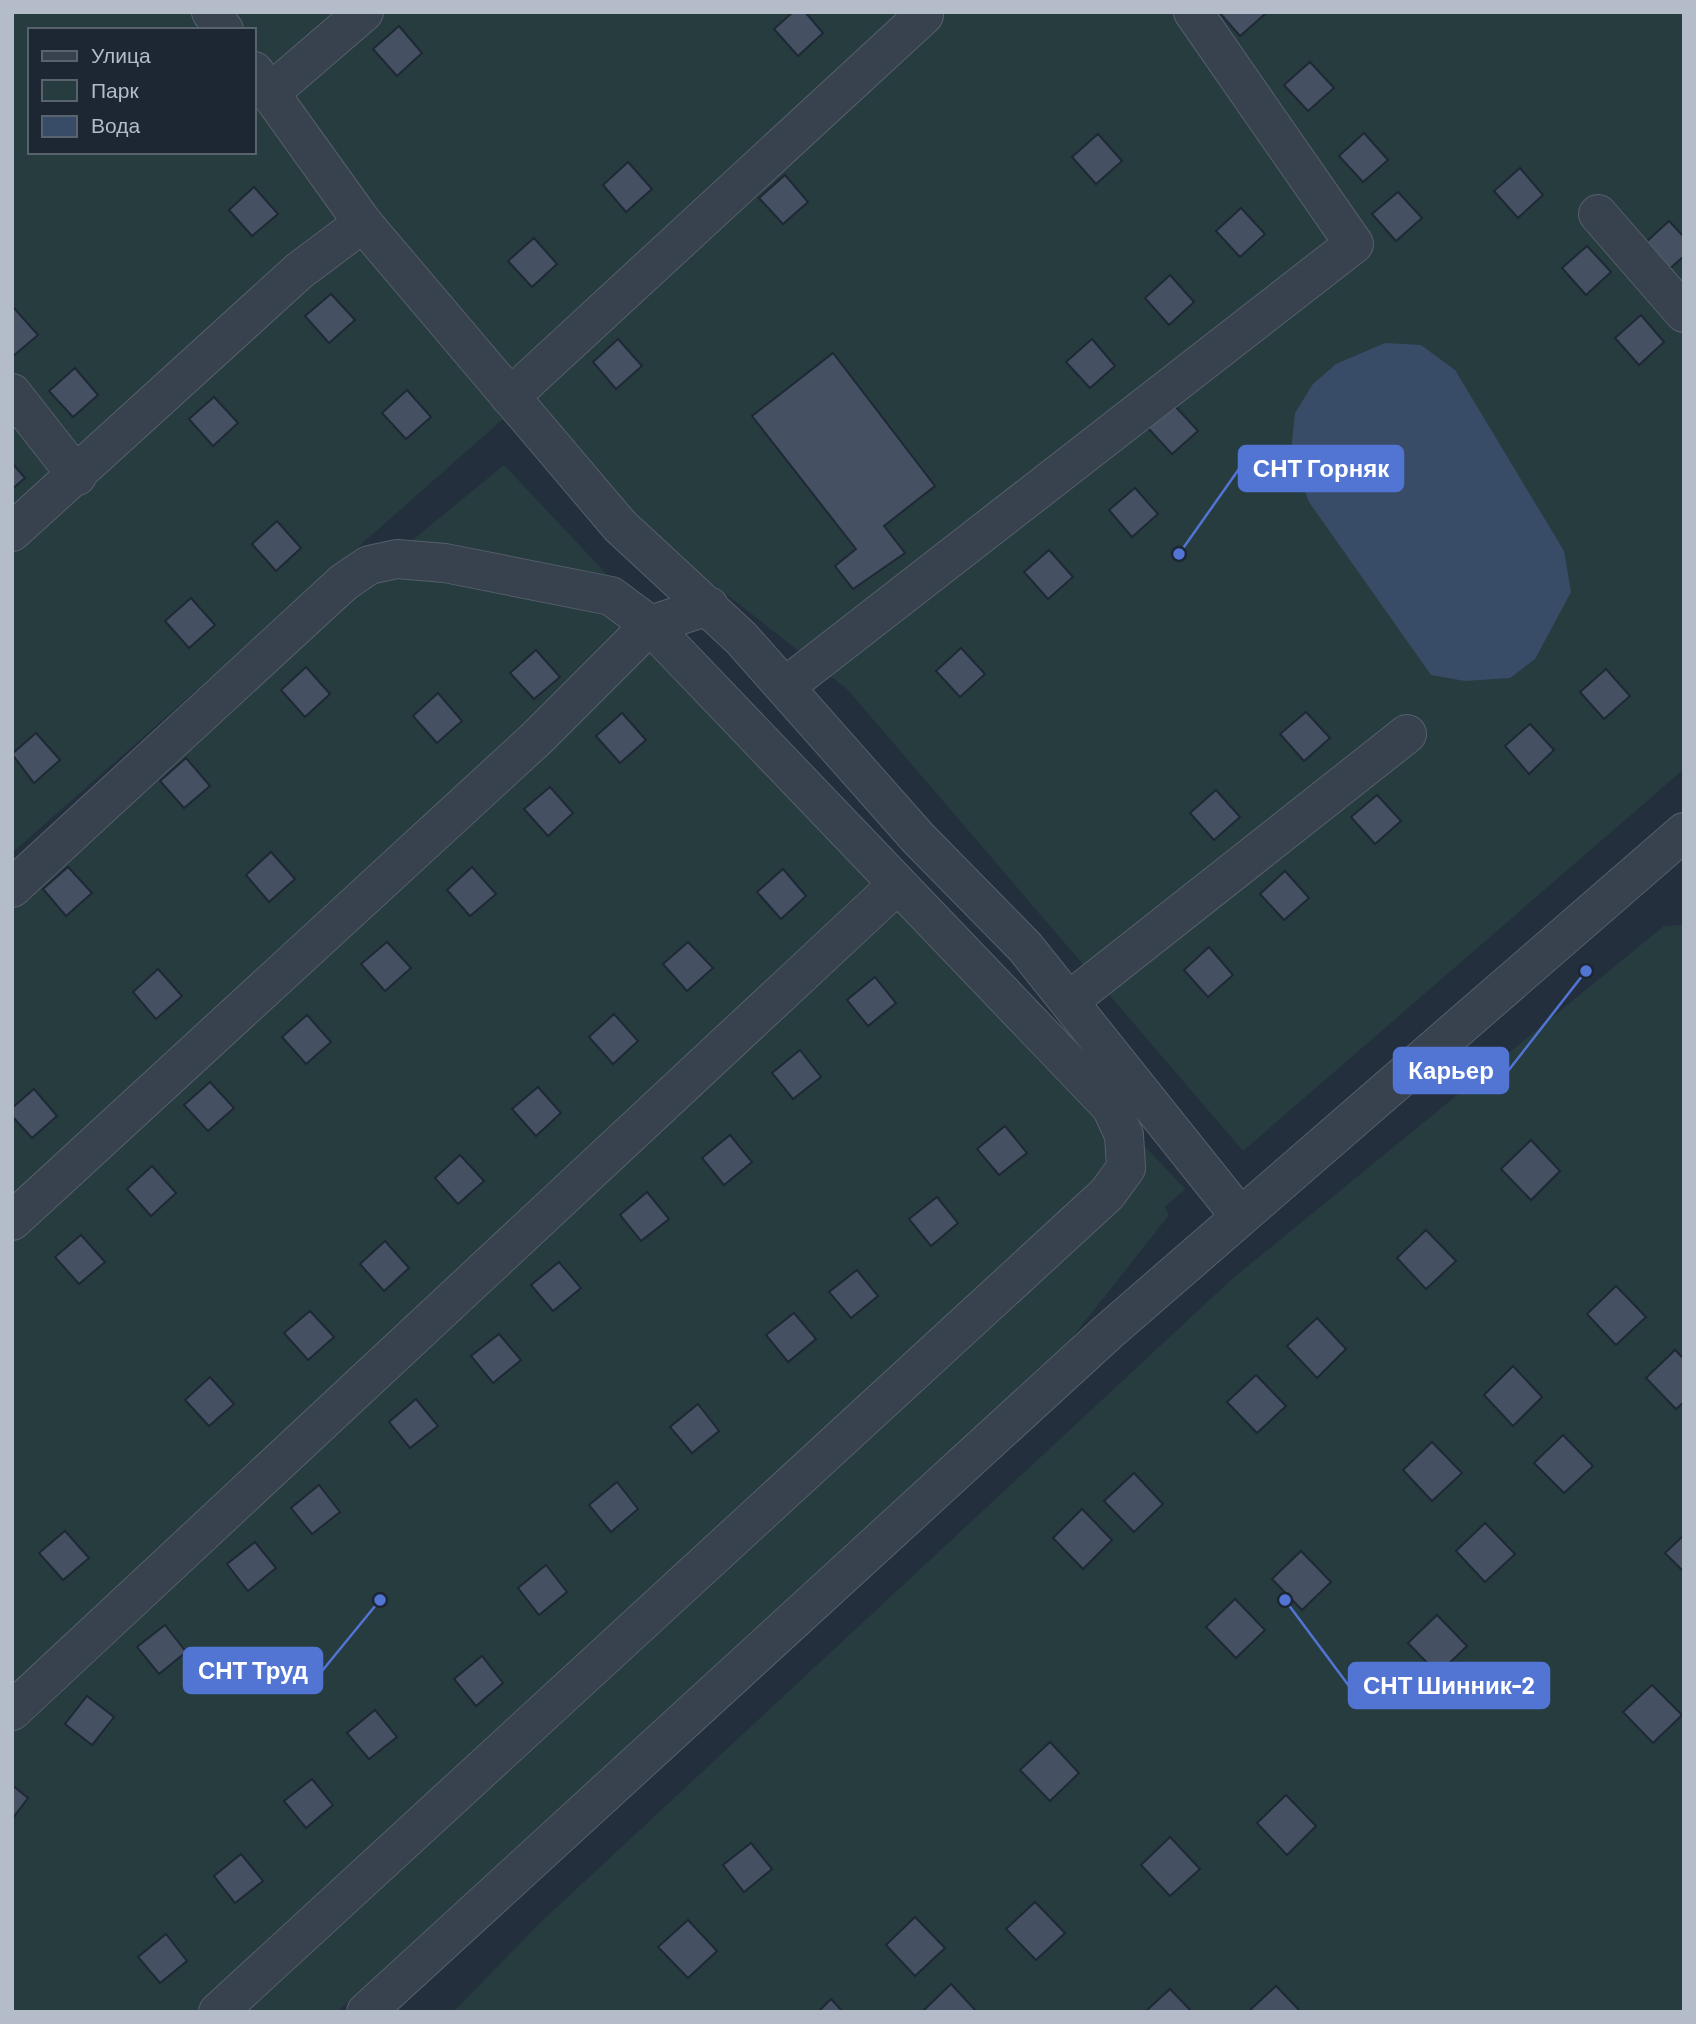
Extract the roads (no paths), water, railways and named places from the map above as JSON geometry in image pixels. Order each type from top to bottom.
[{"type":"street","points":[[211,12],[223,28]]},
{"type":"street","points":[[364,12],[262,82],[363,223],[620,526],[709,606],[786,686],[918,838],[1025,947],[1239,1215]]},
{"type":"street","points":[[786,686],[1354,244],[1193,12]]},
{"type":"street","points":[[510,397],[925,15]]},
{"type":"street","points":[[1598,214],[1684,313]]},
{"type":"street","points":[[12,532],[77,476],[299,271],[363,223]]},
{"type":"street","points":[[12,394],[77,476]]},
{"type":"street","points":[[12,888],[344,582],[369,565],[397,559],[445,563],[611,596],[650,625],[1111,1107],[1124,1135],[1126,1168],[1107,1194],[218,2012]]},
{"type":"street","points":[[12,1221],[537,738],[650,625],[709,606]]},
{"type":"street","points":[[1069,1000],[1407,734]]},
{"type":"street","points":[[366,2012],[1239,1215],[1684,832]]},
{"type":"street","points":[[12,1711],[897,885]]},
{"type":"water","points":[[1385,343],[1421,345],[1455,370],[1564,551],[1571,592],[1535,659],[1510,678],[1465,681],[1431,675],[1309,502],[1291,452],[1295,413],[1313,384],[1336,364]]},
{"type":"place","name":"СНТ Горняк","points":[[1179,554]]},
{"type":"place","name":"Карьер","points":[[1586,971]]},
{"type":"place","name":"СНТ Труд","points":[[380,1600]]},
{"type":"place","name":"СНТ Шинник-2","points":[[1285,1600]]}]
